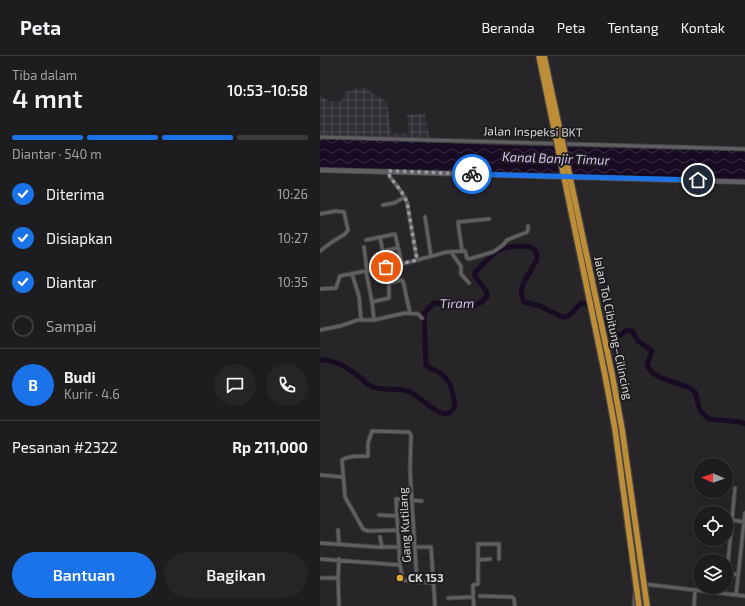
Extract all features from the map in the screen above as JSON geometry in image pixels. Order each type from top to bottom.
[{"type":"highway","name":"Jalan Tol Cibitung–Cilincing","points":[[539,56],[607,382],[639,606]]},
{"type":"highway","name":"Jalan Tol Cibitung–Cilincing","points":[[544,56],[622,429],[647,606]]},
{"type":"street","name":"Jalan Inspeksi BKT","points":[[320,137],[745,149]]},
{"type":"street","points":[[320,170],[745,182]]},
{"type":"street","points":[[388,171],[390,177],[405,197],[409,209],[417,260]]},
{"type":"street","points":[[383,205],[394,203],[405,197]]},
{"type":"street","points":[[320,214],[336,211],[344,212],[348,230],[345,234],[320,251]]},
{"type":"street","points":[[425,217],[432,256]]},
{"type":"street","points":[[462,251],[458,222],[489,218]]},
{"type":"street","points":[[320,289],[335,288],[339,277],[432,256],[462,251],[466,252],[467,258],[469,259],[493,252],[502,246],[507,240],[527,232],[528,226]]},
{"type":"street","points":[[366,240],[394,234],[402,264]]},
{"type":"street","points":[[372,302],[389,298],[389,283],[380,237]]},
{"type":"street","points":[[364,247],[374,320]]},
{"type":"street","points":[[383,251],[398,248]]},
{"type":"street","points":[[451,252],[461,266],[461,274],[469,283]]},
{"type":"street","points":[[352,274],[359,296],[361,320]]},
{"type":"street","points":[[389,283],[402,281],[410,313]]},
{"type":"street","points":[[320,330],[340,326],[348,322],[374,320],[410,313],[418,314],[422,318]]},
{"type":"street","name":"Gang Kutilang","points":[[343,477],[343,459],[368,456],[368,443],[374,430],[409,432],[411,435],[411,466],[417,582]]},
{"type":"street","points":[[320,474],[343,477],[345,497],[363,529],[368,531],[398,530]]},
{"type":"street","points":[[733,509],[735,488]]},
{"type":"street","points":[[422,501],[396,499],[400,565],[403,580],[433,583]]},
{"type":"street","points":[[736,595],[745,513]]},
{"type":"street","points":[[379,516],[397,516]]},
{"type":"street","points":[[733,520],[745,522]]},
{"type":"street","points":[[338,530],[339,544]]},
{"type":"street","points":[[380,536],[382,547]]},
{"type":"street","points":[[320,543],[399,547]]},
{"type":"street","points":[[474,606],[473,585],[478,584],[479,543],[499,544],[499,558]]},
{"type":"street","points":[[730,546],[727,573],[738,575]]},
{"type":"street","points":[[415,547],[431,547],[435,606]]},
{"type":"street","points":[[320,559],[400,565]]},
{"type":"street","points":[[338,606],[339,560]]},
{"type":"street","points":[[478,560],[490,560]]},
{"type":"street","points":[[320,578],[338,578]]},
{"type":"street","points":[[634,606],[635,587],[637,584],[693,590]]},
{"type":"street","points":[[694,606],[695,594]]},
{"type":"street","points":[[728,594],[745,596]]},
{"type":"street","points":[[480,596],[512,597],[514,599],[515,606]]},
{"type":"street","points":[[448,598],[473,597]]},
{"type":"shaded area","points":[[363,87],[387,102],[391,133],[409,134],[407,115],[425,113],[430,142],[320,139],[320,96],[329,101],[342,101],[345,92]]},
{"type":"water","name":"Kanal Banjir Timur","points":[[320,138],[516,146],[745,151],[745,180],[320,167]]},
{"type":"waterway","name":"Tiram","points":[[320,360],[331,361],[342,365],[371,386],[383,389],[398,389],[407,391],[416,395],[438,412],[444,414],[450,413],[455,407],[453,392],[444,376],[426,365],[424,313],[434,303],[463,307],[476,305],[482,302],[487,296],[486,291],[475,276],[477,270],[501,249],[526,246],[536,251],[537,259],[523,285],[522,296],[524,302],[540,306],[562,317],[570,315],[581,303],[586,304],[619,336],[627,330],[632,331],[638,341],[652,351],[647,365],[650,370],[661,377],[693,390],[696,394],[700,411],[709,419],[741,422],[745,424]]},
{"type":"way so far","points":[[386,267],[417,260],[407,202],[401,191],[390,177],[388,171],[472,174]]},
{"type":"place","name":"CK 153","points":[[400,578]]},
{"type":"route","points":[[472,174],[698,180]]}]
